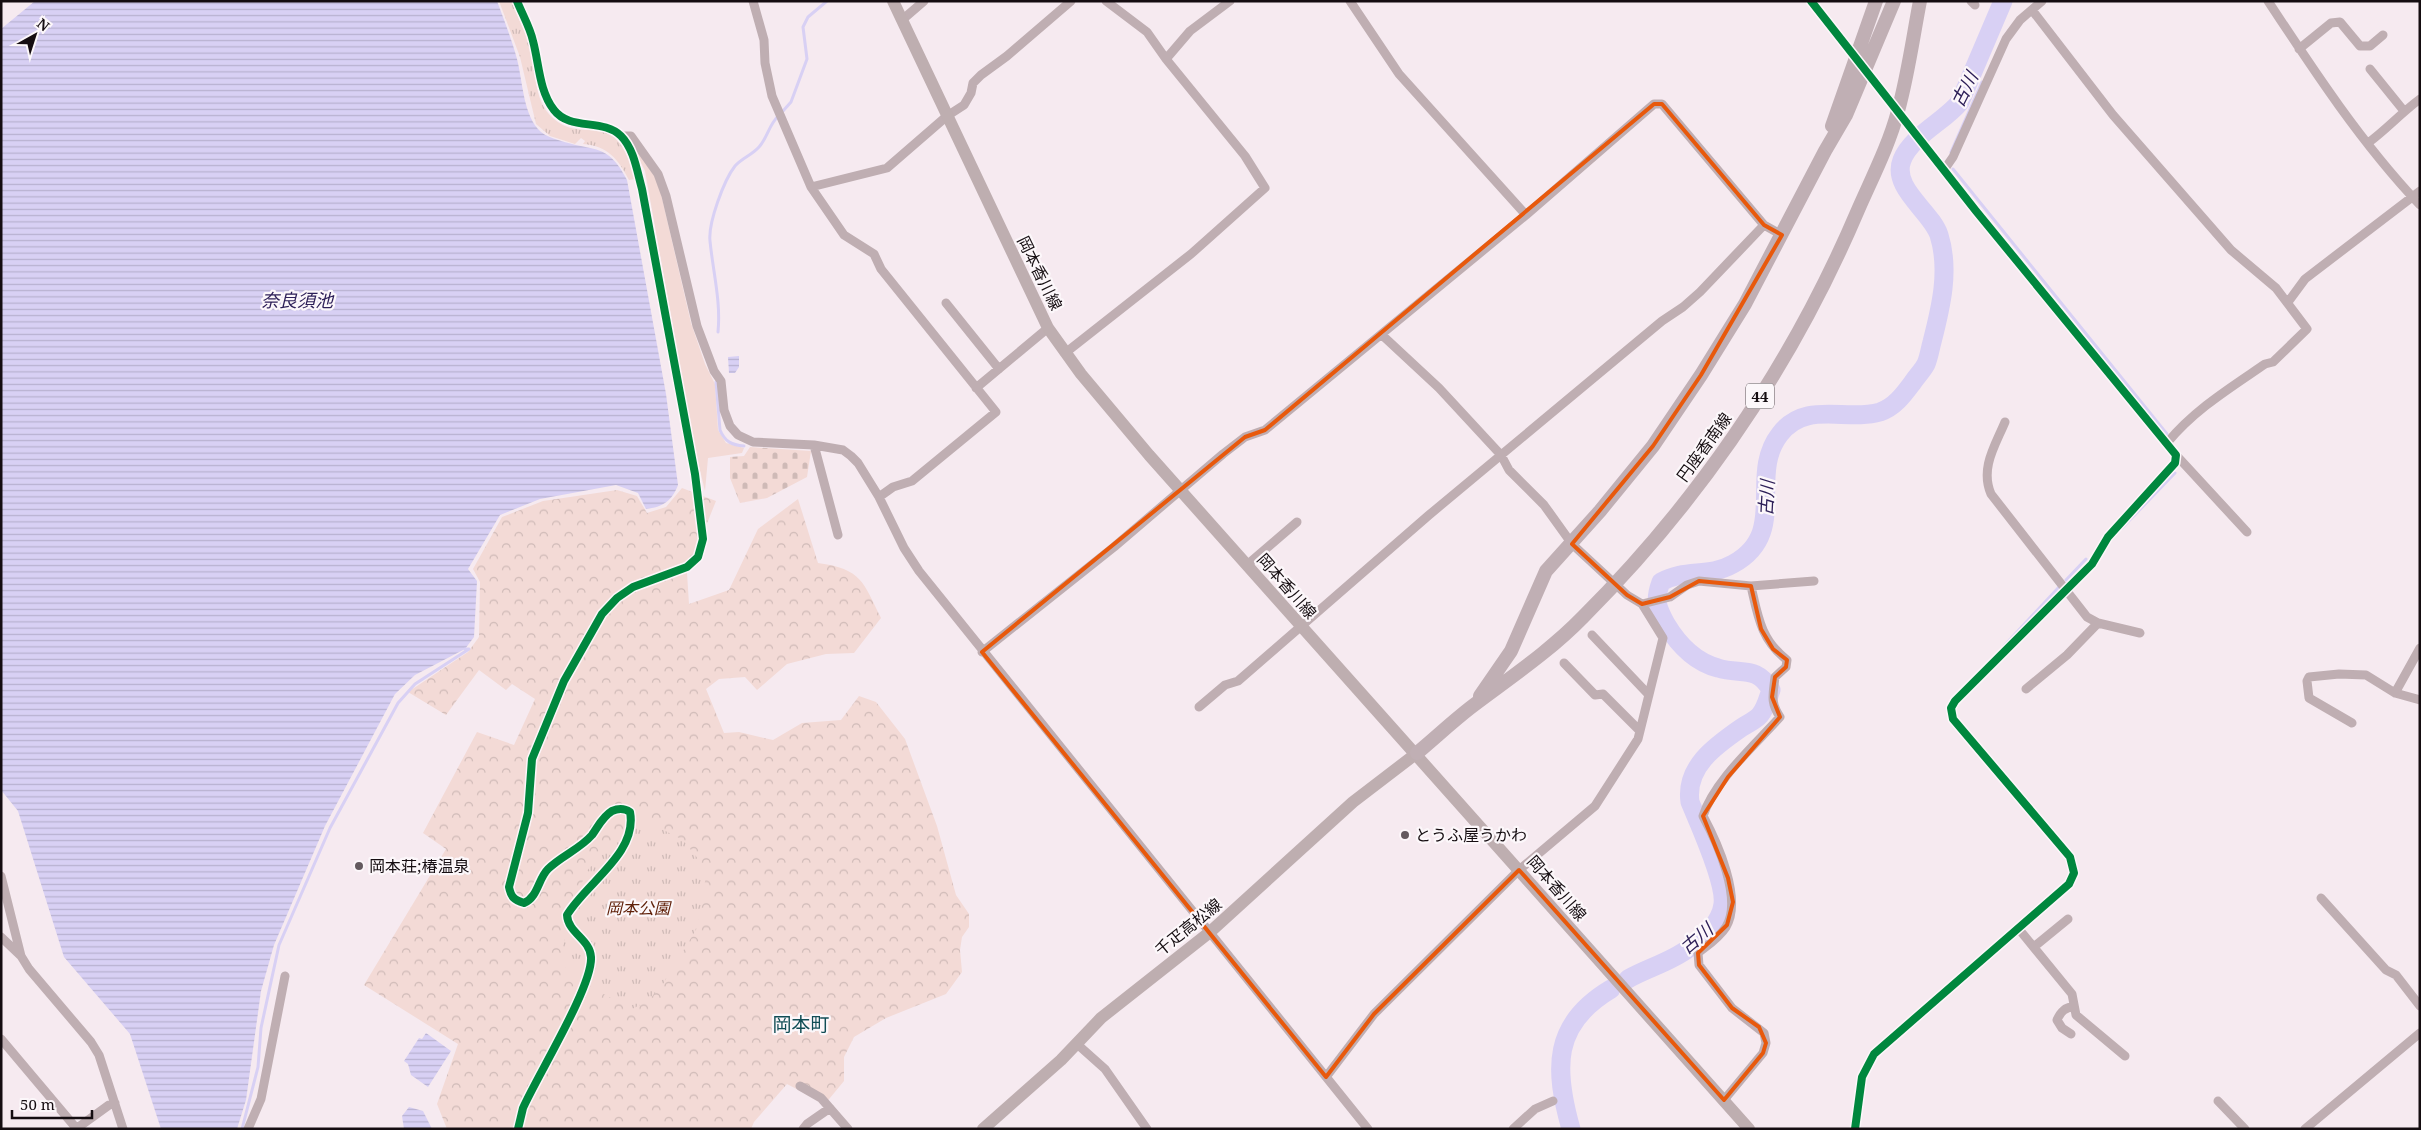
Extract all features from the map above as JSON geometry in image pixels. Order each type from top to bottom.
[{"type":"main road","name":"岡本香川線","points":[[893,1],[1048,328],[1064,352],[1181,491],[1390,726],[1417,753],[1749,1129]]},
{"type":"main road","name":"44","points":[[1824,151],[1876,1]]},
{"type":"main road","name":"円座香南線","points":[[1470,708],[1511,651],[1546,571],[1572,544],[1653,446],[1702,375],[1745,304],[1824,151],[1846,115],[1894,1]]},
{"type":"main road","name":"円座香南線","points":[[1417,753],[1470,708],[1536,659],[1581,619],[1614,584],[1705,478],[1794,341],[1834,268],[1898,112],[1920,1]]},
{"type":"main road","name":"千疋高松線","points":[[982,1129],[1077,1044],[1101,1018],[1210,932],[1353,802],[1417,753]]},
{"type":"street","points":[[517,1],[533,38],[542,85],[554,111],[566,120],[614,131],[621,136],[633,155],[642,189],[696,474],[703,540],[698,557],[687,567],[633,587],[617,598],[602,614],[564,681],[532,759],[528,813],[509,887],[512,898],[516,901],[524,903],[531,898],[548,869],[591,836],[610,812],[620,808],[626,809],[630,812],[632,820],[631,830],[620,854],[567,915],[572,928],[590,948],[590,965],[584,986],[523,1108],[518,1129]]},
{"type":"street","points":[[753,1],[764,40],[765,63],[772,96],[811,188],[844,235],[874,254],[881,269],[996,412],[912,481],[893,487],[879,497]]},
{"type":"street","points":[[902,20],[924,1]]},
{"type":"street","points":[[811,188],[887,168],[947,116],[964,105],[971,93],[973,83],[981,75],[1007,56],[1071,1]]},
{"type":"street","points":[[1064,352],[1191,254],[1265,188],[1245,156],[1166,59],[1148,32],[1106,1]]},
{"type":"street","points":[[1166,59],[1190,31],[1230,1]]},
{"type":"street","points":[[1350,1],[1399,74],[1526,215]]},
{"type":"street","points":[[1811,1],[1944,170],[2176,455],[2247,532]]},
{"type":"street","points":[[1944,170],[1953,157],[2006,38],[2020,20],[2042,1]]},
{"type":"street","points":[[2268,1],[2299,49],[2368,143],[2420,205]]},
{"type":"street","points":[[2032,10],[2113,115],[2231,250],[2276,288],[2307,329],[2273,362],[2265,364],[2205,406],[2181,427],[2167,443]]},
{"type":"street","points":[[2299,49],[2330,23],[2340,22],[2360,46],[2370,46],[2383,35]]},
{"type":"street","points":[[2370,69],[2404,111]]},
{"type":"street","points":[[2368,143],[2388,129],[2404,111],[2420,99]]},
{"type":"street","points":[[982,652],[1181,491],[1223,454],[1245,437],[1264,430],[1382,335],[1526,215],[1654,104],[1662,104],[1764,225],[1782,235]]},
{"type":"street","points":[[621,136],[631,136],[658,174],[666,196],[697,326],[714,371],[721,381],[724,410],[730,426],[738,434],[753,442],[814,445],[842,450],[858,463],[879,497],[904,548],[919,571],[982,652],[1368,1129]]},
{"type":"street","points":[[2288,302],[2306,279],[2420,191]]},
{"type":"street","points":[[1199,707],[1225,685],[1238,681],[1429,514],[1662,321],[1683,307],[1764,225]]},
{"type":"street","points":[[946,303],[999,369]]},
{"type":"street","points":[[976,388],[1048,328]]},
{"type":"street","points":[[1382,335],[1439,388],[1501,455],[1509,470],[1544,505],[1572,544],[1627,596],[1646,603],[1670,597],[1687,585],[1699,581],[1751,586],[1814,580]]},
{"type":"street","points":[[2005,422],[1985,471],[1986,482],[1991,494],[2087,617],[2098,623],[2140,633]]},
{"type":"street","points":[[814,445],[838,535]]},
{"type":"street","points":[[1855,1129],[1862,1077],[1874,1054],[2069,884],[2074,873],[2070,857],[1953,720],[1951,708],[1955,701],[2092,564],[2108,537],[2175,463],[2176,455]]},
{"type":"street","points":[[1247,565],[1297,522]]},
{"type":"street","points":[[1724,1100],[1764,1053],[1766,1043],[1764,1033],[1759,1027],[1732,1008],[1699,965],[1698,953],[1715,940],[1727,925],[1732,902],[1728,878],[1712,834],[1703,816],[1706,807],[1728,776],[1780,717],[1772,705],[1772,697],[1775,677],[1786,667],[1787,660],[1773,650],[1761,629],[1751,586]]},
{"type":"street","points":[[1326,1077],[1374,1014],[1520,870],[1595,806],[1638,739],[1663,638],[1646,603]]},
{"type":"street","points":[[2026,689],[2067,655],[2098,623]]},
{"type":"street","points":[[1592,635],[1649,695]]},
{"type":"street","points":[[2395,693],[2420,648]]},
{"type":"street","points":[[1564,663],[1595,695],[1603,694],[1640,731]]},
{"type":"street","points":[[2352,724],[2310,698],[2307,681],[2309,677],[2339,674],[2366,675],[2395,693],[2420,700]]},
{"type":"street","points":[[1,876],[4,895],[21,956]]},
{"type":"street","points":[[2321,898],[2386,970],[2396,975],[2420,1006]]},
{"type":"street","points":[[2035,946],[2068,919]]},
{"type":"street","points":[[2018,928],[2035,946],[2072,994],[2076,1016],[2124,1056]]},
{"type":"street","points":[[1,937],[21,956],[29,969],[91,1042],[99,1055],[123,1129]]},
{"type":"street","points":[[248,1129],[261,1099],[286,976]]},
{"type":"street","points":[[2071,1034],[2062,1028],[2057,1020],[2060,1013],[2066,1007],[2074,1006]]},
{"type":"street","points":[[2305,1129],[2420,1033]]},
{"type":"street","points":[[1,1039],[76,1128],[109,1105],[115,1104]]},
{"type":"street","points":[[1077,1044],[1105,1069],[1147,1129]]},
{"type":"street","points":[[800,1086],[821,1098],[844,1127]]},
{"type":"street","points":[[1513,1129],[1535,1109],[1553,1101]]},
{"type":"street","points":[[2218,1102],[2246,1129]]},
{"type":"street","points":[[803,1129],[830,1108]]},
{"type":"highlighted area","points":[[1654,104],[1662,104],[1764,225],[1782,235],[1701,375],[1653,446],[1572,544],[1627,595],[1642,604],[1670,597],[1699,581],[1751,586],[1761,629],[1773,649],[1787,660],[1786,667],[1775,677],[1772,697],[1780,717],[1728,777],[1703,816],[1728,878],[1733,902],[1727,925],[1698,953],[1699,965],[1732,1008],[1759,1027],[1766,1043],[1763,1053],[1724,1100],[1519,870],[1374,1014],[1326,1077],[982,652],[1245,437],[1265,430]]},
{"type":"green space","points":[[499,1],[513,1],[521,23],[530,39],[539,97],[548,113],[561,124],[573,129],[608,133],[618,140],[627,155],[635,179],[629,180],[621,166],[606,151],[592,145],[583,144],[585,141],[581,138],[575,144],[550,136],[536,124],[520,57]]},
{"type":"green space","points":[[630,141],[658,181],[691,323],[705,364],[715,384],[718,430],[726,443],[744,448],[742,453],[708,458],[705,491],[695,450],[645,171]]},
{"type":"green space","points":[[750,447],[811,451],[807,477],[767,498],[740,503],[730,478],[730,457],[744,456]]},
{"type":"green space","points":[[682,488],[716,501],[687,573],[689,604],[729,590],[758,529],[798,499],[818,563],[844,569],[853,574],[865,586],[881,618],[854,653],[826,654],[787,664],[757,690],[745,677],[719,679],[706,689],[724,733],[739,732],[773,740],[802,723],[841,720],[859,696],[876,702],[905,739],[937,826],[956,895],[969,914],[969,927],[962,937],[960,950],[962,972],[946,994],[886,1018],[854,1037],[844,1057],[844,1081],[825,1104],[787,1084],[754,1122],[751,1129],[447,1129],[437,1104],[458,1044],[364,985],[446,849],[423,833],[477,732],[514,745],[535,699],[512,684],[506,690],[479,670],[446,715],[408,692],[468,652],[479,637],[480,582],[473,569],[502,517],[543,501],[617,490],[637,496],[647,513],[666,507]]},
{"type":"green space","name":"岡本公園","points":[[646,821],[683,840],[707,870],[697,928],[663,984],[648,1001],[632,1009],[594,989],[560,963],[568,921],[586,872],[618,833]]},
{"type":"water","name":"奈良須池","points":[[35,1],[497,1],[515,52],[527,108],[535,125],[541,132],[551,138],[598,150],[606,154],[613,159],[627,180],[666,394],[678,485],[670,499],[662,505],[646,509],[638,493],[616,485],[540,499],[500,515],[468,569],[477,581],[474,637],[465,649],[415,675],[395,694],[325,826],[274,945],[261,991],[246,1100],[237,1129],[161,1129],[130,1034],[64,957],[18,811],[1,790],[1,29]]},
{"type":"water","points":[[739,356],[739,367],[735,373],[729,373],[728,357]]},
{"type":"water","points":[[426,1033],[451,1051],[428,1087],[411,1075],[408,1064],[404,1061],[419,1038],[422,1039]]},
{"type":"water","points":[[409,1107],[423,1111],[432,1129],[404,1129],[402,1116]]},
{"type":"waterway","points":[[783,111],[791,102],[807,59],[803,27],[808,17],[827,1]]},
{"type":"waterway","name":"古川","points":[[1628,979],[1667,961],[1695,944],[1706,934],[1722,911],[1723,894],[1716,868],[1690,802],[1692,778],[1697,768],[1712,750],[1760,715],[1771,690],[1766,682],[1754,674],[1718,668],[1702,661],[1688,651],[1666,624],[1659,608],[1657,599],[1661,582],[1679,575],[1715,571],[1724,568],[1733,564],[1750,551],[1760,537],[1764,520],[1767,468],[1771,450],[1780,434],[1790,424],[1814,415],[1854,415],[1885,410],[1903,395],[1925,366],[1941,302],[1944,262],[1939,235],[1935,226],[1913,199],[1902,180],[1900,170],[1902,160],[1906,151],[1913,143],[1960,102],[2003,1]]},
{"type":"waterway","points":[[1951,152],[1982,82]]},
{"type":"waterway","points":[[718,332],[718,298],[710,241],[714,213],[722,191],[735,166],[759,147],[772,123],[779,115]]},
{"type":"waterway","points":[[1953,169],[2167,434]]},
{"type":"waterway","points":[[716,382],[720,430],[729,442],[744,446]]},
{"type":"waterway","points":[[2122,528],[2175,473]]},
{"type":"waterway","points":[[2066,580],[2086,559]]},
{"type":"waterway","points":[[2004,646],[2059,587]]},
{"type":"waterway","points":[[242,1129],[258,1067],[261,1028],[279,945],[330,828],[398,703],[415,684],[469,649],[465,649]]},
{"type":"waterway","name":"古川","points":[[1571,1129],[1562,1087],[1562,1050],[1568,1033],[1577,1017],[1611,989]]},
{"type":"cycle path","points":[[517,1],[532,36],[545,94],[554,110],[561,116],[577,123],[596,125],[614,131],[625,141],[634,161],[642,189],[695,474],[703,539],[698,557],[687,567],[633,587],[617,598],[602,614],[564,681],[532,759],[528,813],[509,887],[515,899],[524,903],[529,900],[548,869],[587,840],[603,819],[612,811],[621,809],[630,812],[630,827],[626,841],[619,854],[575,903],[567,915],[571,927],[590,951],[589,971],[574,1009],[523,1108],[518,1129]]},
{"type":"cycle path","points":[[1811,1],[1976,211],[2176,455],[2175,463],[2108,537],[2092,564],[1955,701],[1951,708],[1953,719],[2070,857],[2074,873],[2069,884],[1874,1054],[1862,1077],[1855,1129]]},
{"type":"place","name":"とうふ屋うかわ","points":[[1405,835]]},
{"type":"place","name":"岡本荘;椿温泉","points":[[359,866]]},
{"type":"district","name":"岡本町","points":[[801,1024]]}]
